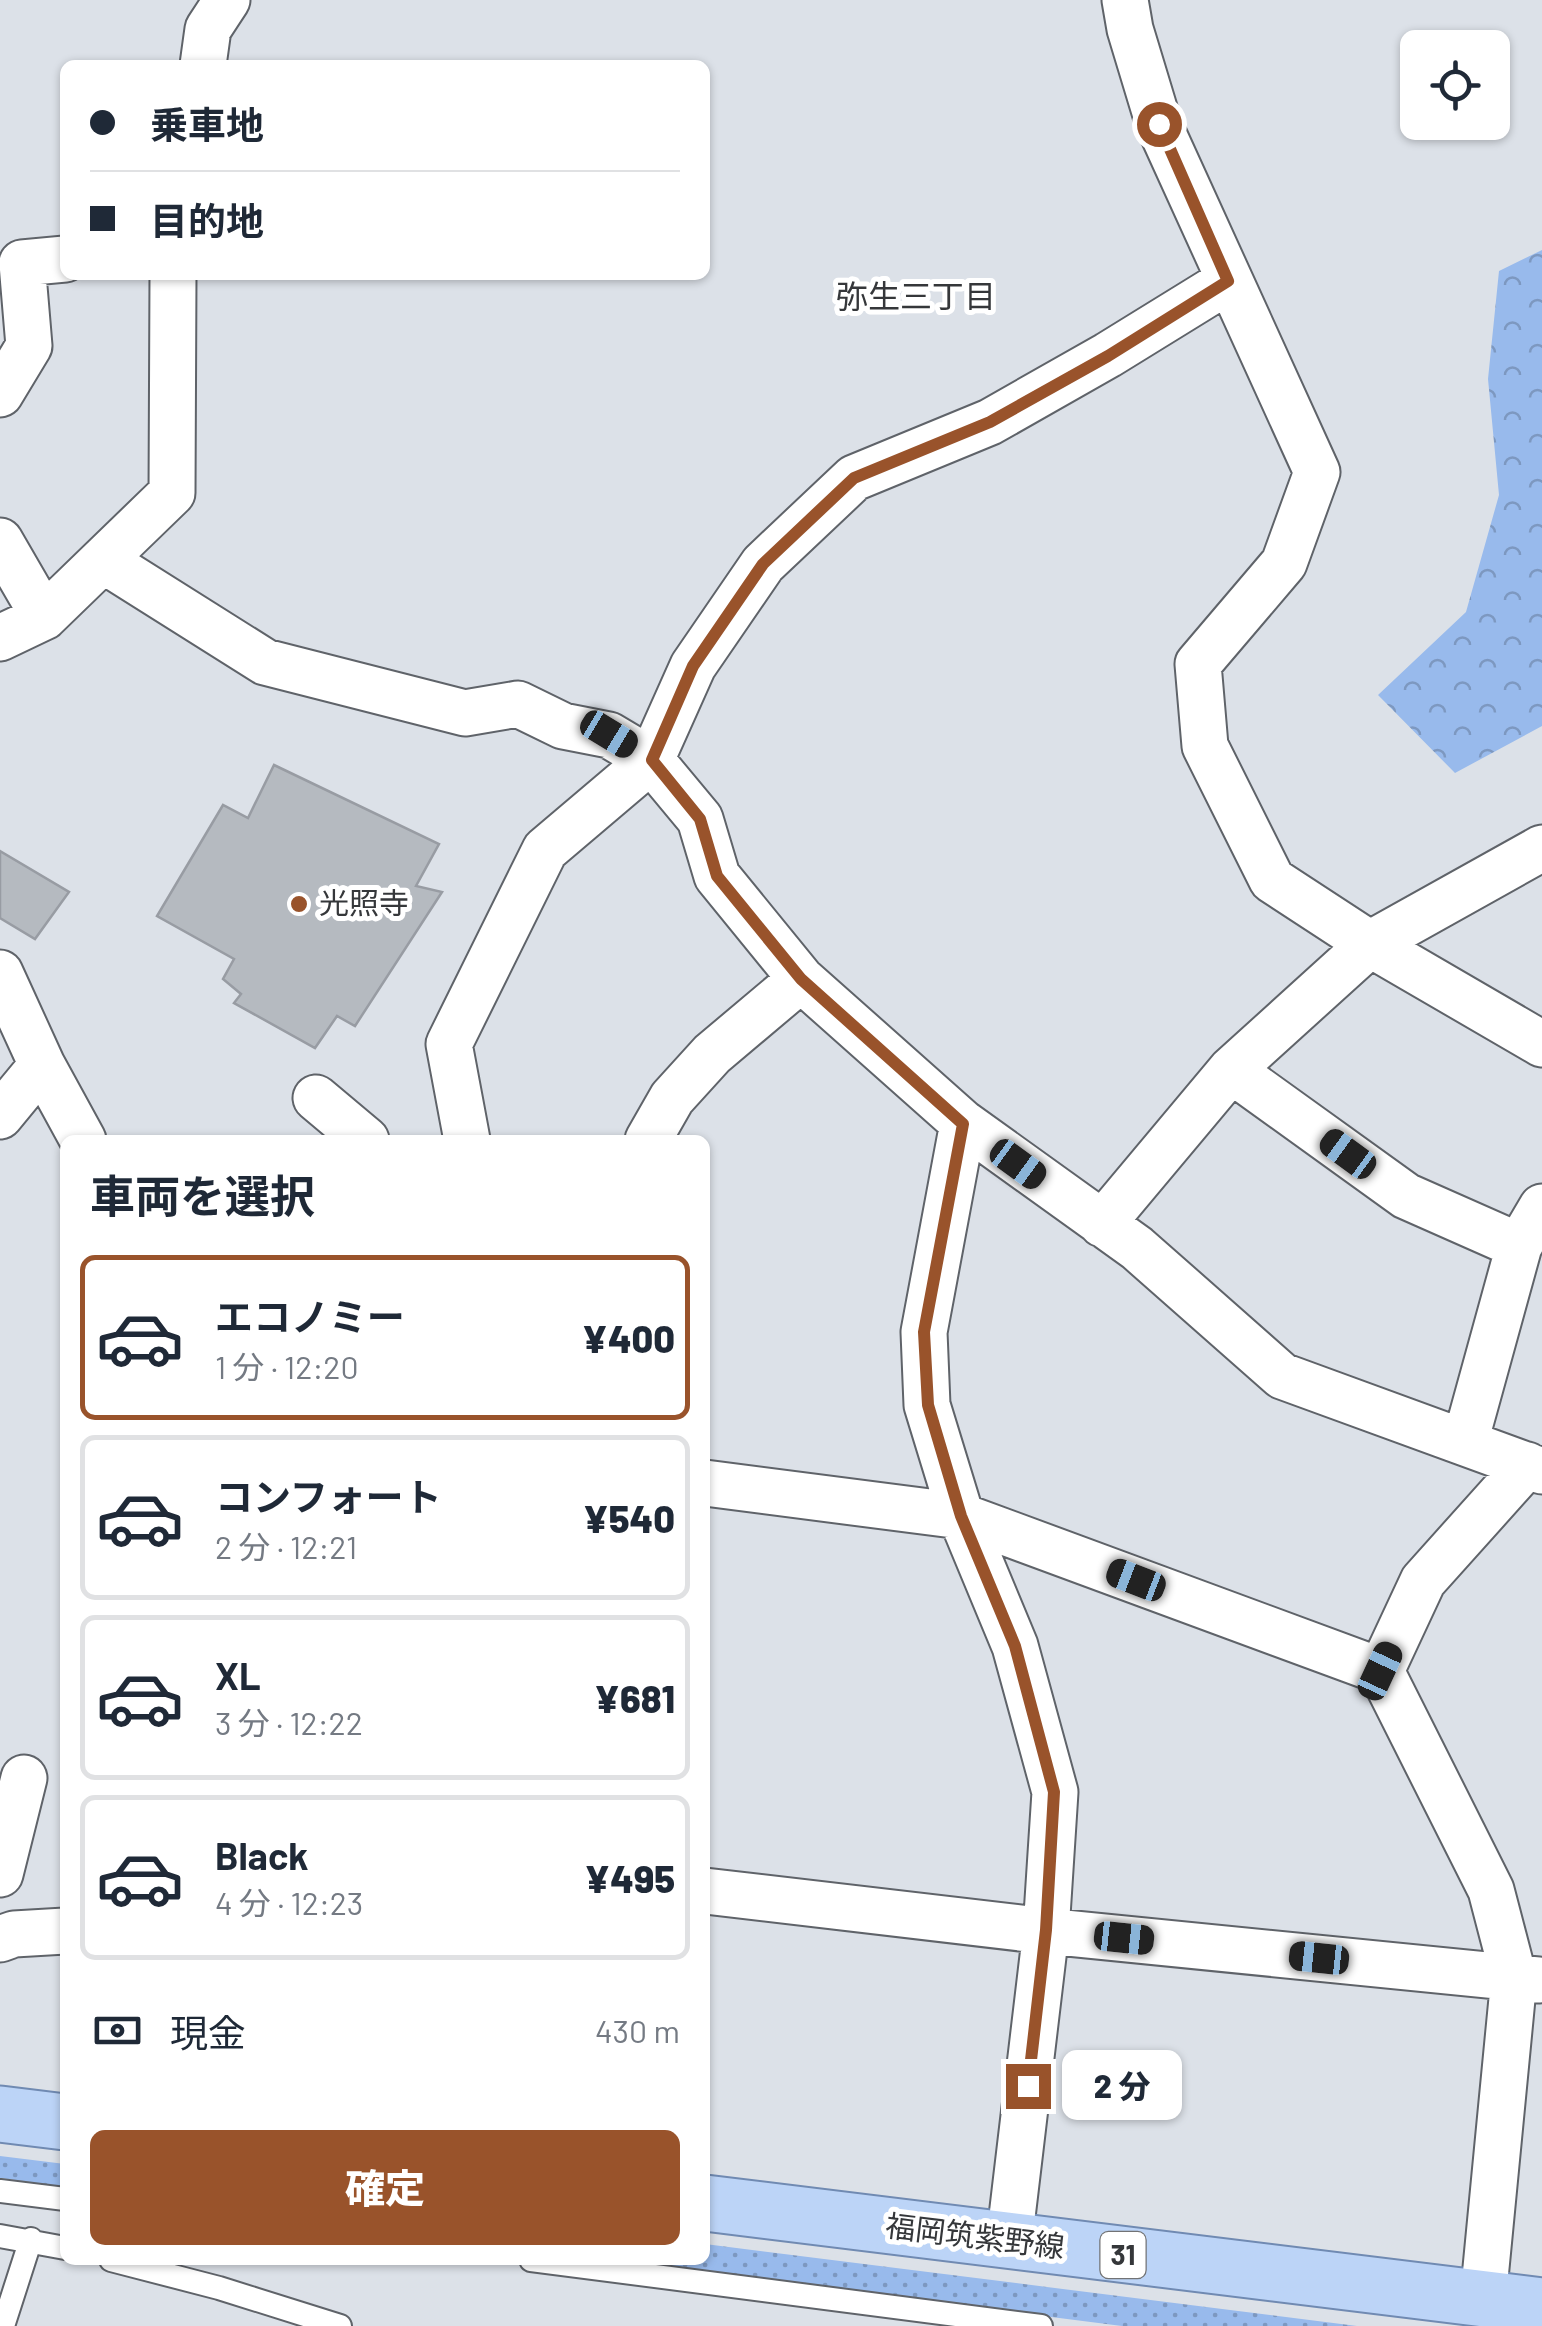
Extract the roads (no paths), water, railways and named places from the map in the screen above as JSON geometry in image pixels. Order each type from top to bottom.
[{"type":"main road","points":[[0,2114],[60,2121]]},
{"type":"main road","name":"福岡筑紫野線","points":[[710,2204],[1542,2306]]},
{"type":"street","points":[[204,60],[208,29],[226,0]]},
{"type":"street","points":[[1125,0],[1159,124],[1317,472],[1284,563],[1198,664],[1204,746],[1272,880],[1370,944],[1542,1044]]},
{"type":"street","points":[[0,394],[30,346],[22,263],[60,259]]},
{"type":"street","points":[[0,638],[44,617],[172,493],[173,280]]},
{"type":"street","points":[[466,1135],[448,1044],[545,850],[652,760],[693,666],[763,564],[854,478],[990,422],[1108,356],[1228,281]]},
{"type":"street","points":[[0,541],[44,617]]},
{"type":"street","points":[[102,560],[265,662],[465,713],[518,704],[562,726],[609,734],[652,760],[700,819],[717,876],[801,979],[963,1124],[1137,1248],[1282,1376],[1534,1468],[1423,1580],[1380,1671]]},
{"type":"street","points":[[1102,1224],[1231,1070],[1370,944],[1542,848]]},
{"type":"street","points":[[0,973],[42,1065],[81,1135]]},
{"type":"street","points":[[651,1135],[672,1098],[712,1054],[801,979]]},
{"type":"street","points":[[0,1116],[42,1065]]},
{"type":"street","points":[[1231,1070],[1406,1196],[1519,1246]]},
{"type":"street","points":[[316,1098],[360,1135]]},
{"type":"street","points":[[963,1124],[924,1332],[928,1405],[961,1516],[1015,1646],[1054,1792],[1046,1930],[1009,2242]]},
{"type":"street","points":[[1465,1442],[1519,1246],[1542,1208]]},
{"type":"street","points":[[710,1484],[961,1516],[1380,1671],[1491,1890],[1528,1980],[1483,2299]]},
{"type":"street","points":[[0,1874],[24,1778]]},
{"type":"street","points":[[710,1892],[1528,1980]]},
{"type":"street","points":[[0,1939],[14,1934],[60,1932]]},
{"type":"lane","points":[[0,2191],[60,2198]]},
{"type":"lane","points":[[0,2236],[60,2247]]},
{"type":"lane","points":[[3,2326],[31,2239]]},
{"type":"lane","points":[[130,2265],[340,2326]]},
{"type":"lane","points":[[570,2265],[1040,2326]]},
{"type":"place","name":"光照寺","points":[[299,904]]},
{"type":"district","name":"弥生三丁目","points":[[916,297]]}]
